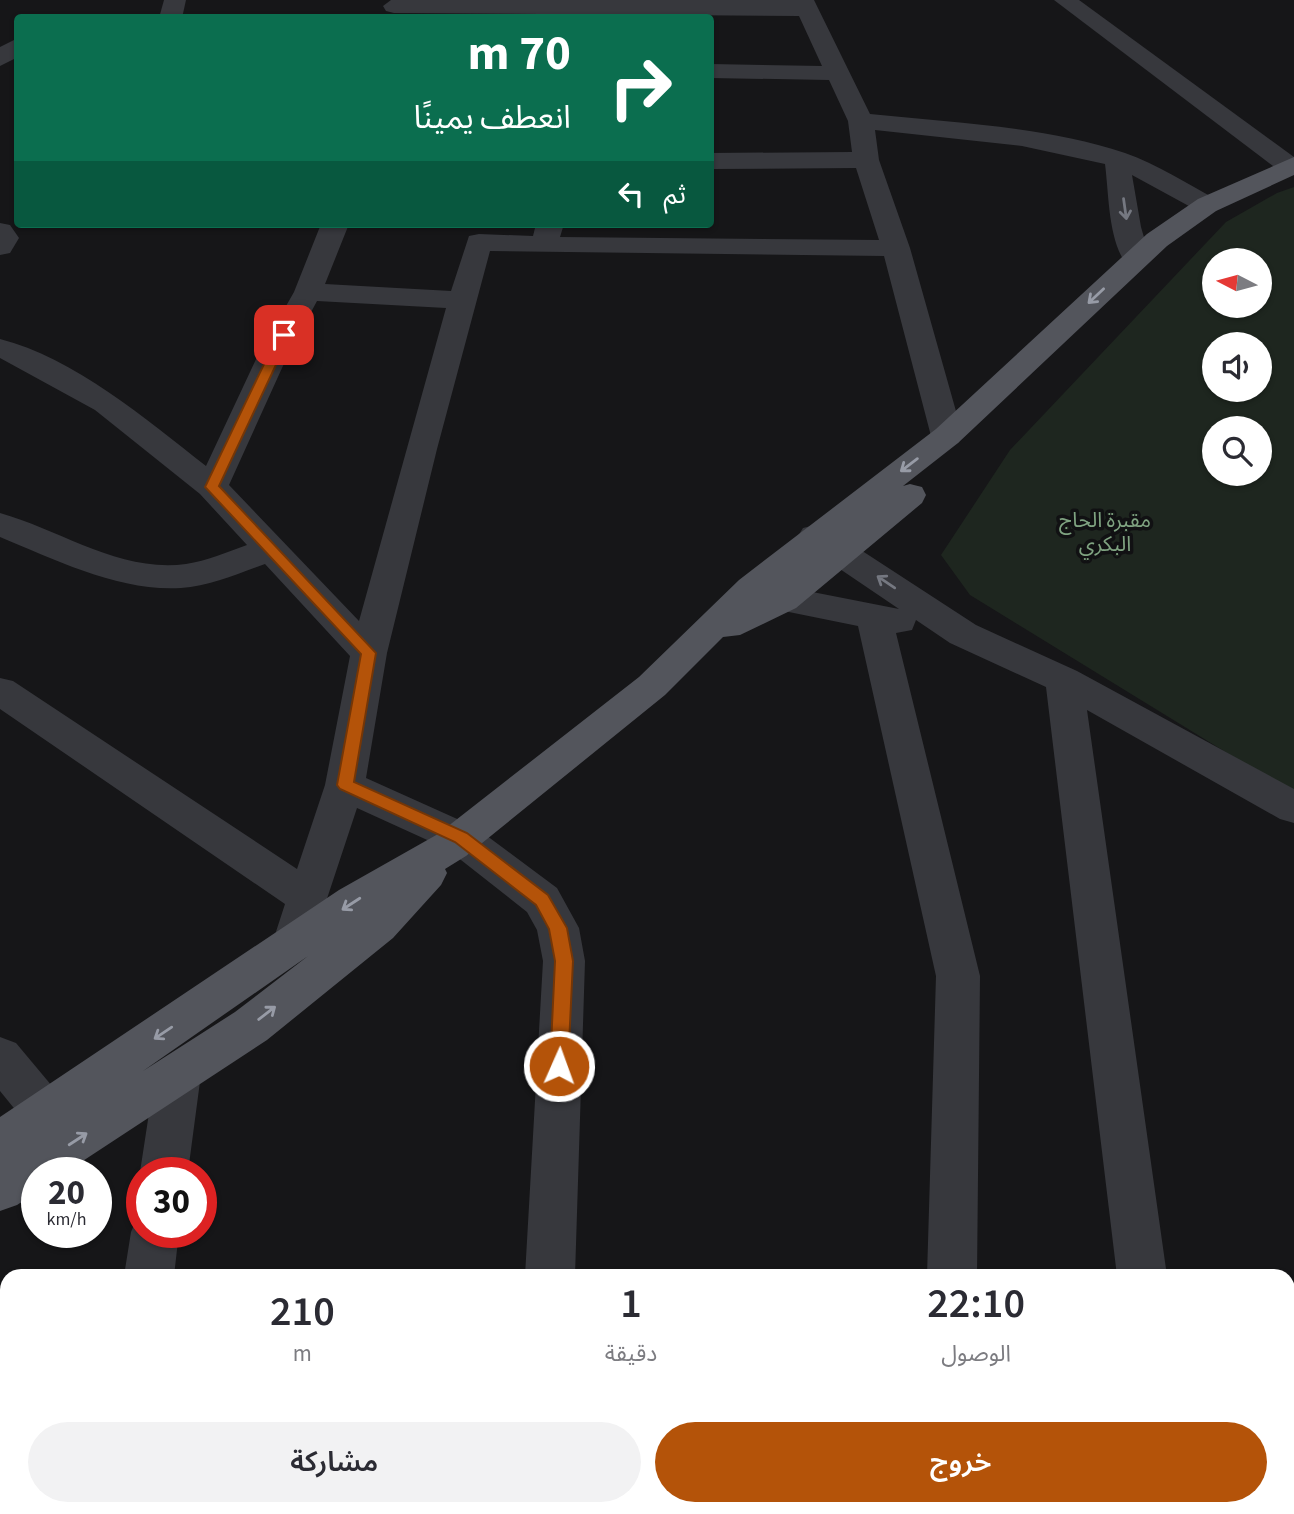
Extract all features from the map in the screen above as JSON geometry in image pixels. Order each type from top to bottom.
[{"type":"main road","points":[[703,638],[784,599],[828,544],[1157,240],[1206,205],[1292,170]]},
{"type":"main road","points":[[0,1142],[354,902],[456,841],[652,686],[751,588],[828,544],[925,483],[1209,224],[1292,170]]},
{"type":"main road","points":[[0,1189],[251,1026],[378,926],[456,841]]},
{"type":"street","points":[[1065,0],[1292,170]]},
{"type":"street","points":[[393,8],[592,13],[805,4],[861,121],[866,160],[897,248],[947,436]]},
{"type":"street","points":[[0,59],[14,47]]},
{"type":"street","points":[[714,71],[836,73]]},
{"type":"street","points":[[861,121],[1042,142],[1117,159],[1206,205]]},
{"type":"street","points":[[1117,159],[1127,227],[1136,258]]},
{"type":"street","points":[[714,161],[866,160]]},
{"type":"street","points":[[212,487],[272,357],[308,292],[333,228]]},
{"type":"street","points":[[0,231],[5,238],[0,247]]},
{"type":"street","points":[[293,944],[345,785],[369,653],[421,449],[479,242],[547,235],[897,248]]},
{"type":"street","points":[[308,292],[462,300]]},
{"type":"street","points":[[0,348],[18,354],[106,403],[212,487],[369,653]]},
{"type":"street","points":[[0,524],[97,563],[164,576],[204,571],[271,549]]},
{"type":"street","points":[[828,544],[963,634],[1064,680],[1294,808]]},
{"type":"street","points":[[751,588],[784,599],[963,634]]},
{"type":"street","points":[[874,616],[958,976],[952,1269]]},
{"type":"street","points":[[1064,680],[1141,1269]]},
{"type":"street","points":[[0,691],[307,897]]},
{"type":"street","points":[[345,785],[456,841],[542,900],[558,928],[564,961],[550,1269]]},
{"type":"street","points":[[0,1057],[46,1113]]},
{"type":"street","points":[[166,1157],[178,1074]]},
{"type":"street","points":[[150,1269],[153,1248]]},
{"type":"green space","name":"مقبرة الحاج البكري","points":[[1294,187],[1294,794],[970,595],[941,555],[1010,450],[1226,222],[1277,193]]},
{"type":"route","points":[[284,335],[212,487],[369,653],[345,785],[461,838],[542,900],[558,928],[564,961],[559,1066]]}]
